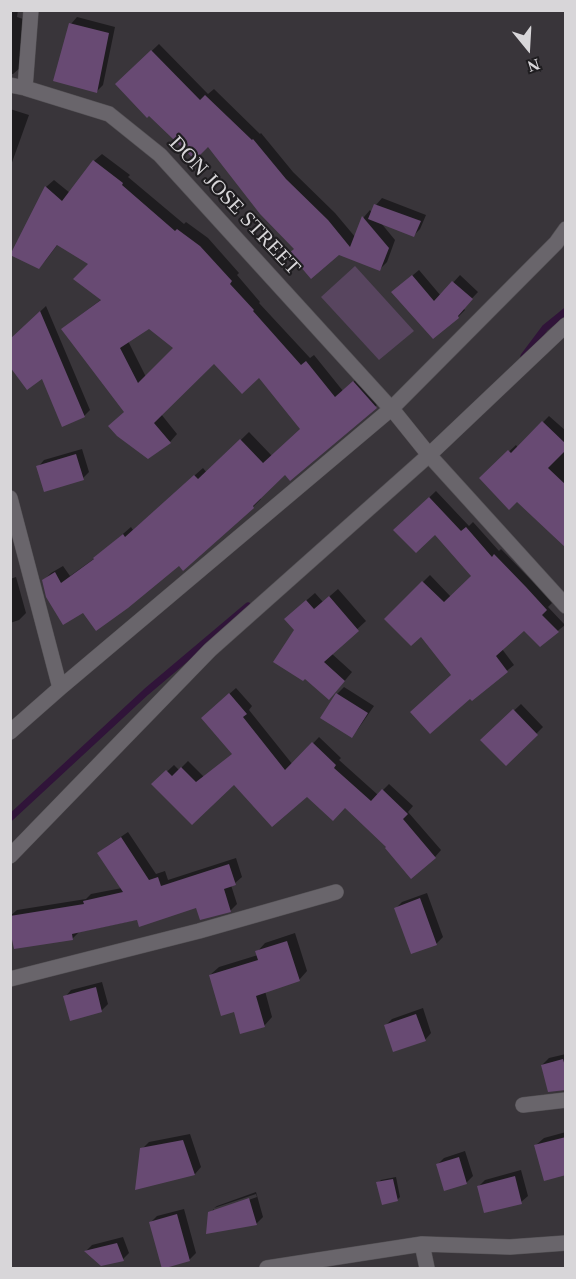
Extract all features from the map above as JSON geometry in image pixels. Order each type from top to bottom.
[{"type":"street","points":[[18,86],[31,10]]},
{"type":"street","name":"DON JOSE STREET","points":[[18,86],[109,114],[160,155],[566,606]]},
{"type":"street","points":[[10,732],[393,412],[556,243],[566,229]]},
{"type":"street","points":[[10,856],[210,650],[566,325]]},
{"type":"street","points":[[10,498],[60,688]]},
{"type":"street","points":[[10,979],[199,931],[336,892]]},
{"type":"street","points":[[523,1105],[566,1100]]},
{"type":"street","points":[[267,1269],[422,1244],[510,1248],[566,1243]]},
{"type":"street","points":[[422,1244],[427,1269]]},
{"type":"shaded area","points":[[355,266],[414,331],[379,360],[321,297]]},
{"type":"building","points":[[69,23],[109,33],[97,93],[53,81]]},
{"type":"building","points":[[151,50],[200,100],[205,95],[253,139],[286,179],[328,220],[350,247],[362,216],[389,248],[380,271],[339,255],[311,279],[289,253],[294,249],[260,214],[208,147],[195,160],[149,116],[147,118],[115,84]]},
{"type":"building","points":[[93,160],[123,183],[122,185],[175,231],[177,229],[200,246],[301,365],[306,361],[335,397],[353,381],[377,408],[290,481],[285,475],[253,506],[254,508],[183,571],[179,566],[96,631],[83,613],[63,625],[46,597],[42,580],[55,572],[61,583],[123,534],[125,537],[194,475],[198,479],[240,439],[263,463],[300,429],[259,378],[242,394],[214,364],[154,423],[171,443],[148,459],[117,436],[108,426],[124,412],[61,329],[101,300],[73,279],[88,264],[57,245],[39,269],[10,255],[45,186],[62,201]],"holes":[[[149,329],[173,348],[138,383],[120,348]]]},
{"type":"building","points":[[374,204],[421,221],[414,237],[368,219]]},
{"type":"building","points":[[412,275],[434,301],[452,281],[473,299],[458,316],[459,318],[433,339],[391,292]]},
{"type":"building","points":[[40,311],[85,417],[62,427],[42,379],[27,390],[10,367],[10,339]]},
{"type":"building","points":[[542,421],[566,444],[566,450],[548,468],[566,485],[566,548],[517,502],[509,510],[479,478],[508,450],[511,453]]},
{"type":"building","points":[[76,454],[84,480],[44,492],[36,466]]},
{"type":"building","points":[[429,497],[461,531],[466,527],[492,557],[494,554],[526,587],[547,610],[542,615],[559,632],[540,647],[524,631],[496,656],[508,672],[472,701],[470,699],[430,734],[410,712],[451,675],[421,637],[411,646],[384,619],[422,581],[444,602],[471,576],[435,535],[416,553],[393,530]]},
{"type":"building","points":[[329,596],[359,631],[324,662],[345,681],[329,700],[305,679],[303,681],[273,662],[294,630],[284,619],[306,600],[314,609]]},
{"type":"building","points":[[229,693],[247,714],[243,717],[285,770],[312,742],[336,765],[334,768],[371,801],[382,789],[408,814],[403,819],[436,858],[411,879],[386,847],[345,808],[333,821],[307,797],[272,827],[234,785],[192,825],[151,784],[166,770],[172,776],[181,767],[196,782],[232,754],[201,718]]},
{"type":"building","points":[[336,693],[368,713],[352,738],[320,718]]},
{"type":"building","points":[[513,709],[538,735],[506,766],[480,740]]},
{"type":"building","points":[[121,837],[149,880],[158,877],[161,886],[229,864],[236,885],[224,889],[231,912],[200,920],[196,908],[139,927],[137,920],[72,934],[73,940],[14,949],[10,916],[84,904],[83,901],[123,892],[97,853]]},
{"type":"building","points":[[420,898],[437,945],[411,954],[394,908]]},
{"type":"building","points":[[287,941],[300,981],[256,996],[265,1027],[240,1034],[234,1012],[221,1016],[209,975],[258,960],[255,951]]},
{"type":"building","points":[[96,987],[102,1012],[70,1021],[63,996]]},
{"type":"building","points":[[416,1014],[426,1041],[393,1052],[384,1025]]},
{"type":"building","points":[[563,1059],[566,1070],[566,1090],[548,1092],[541,1065]]},
{"type":"building","points":[[566,1137],[566,1175],[544,1181],[534,1145]]},
{"type":"building","points":[[183,1140],[195,1175],[135,1190],[140,1148]]},
{"type":"building","points":[[459,1157],[467,1184],[444,1191],[436,1164]]},
{"type":"building","points":[[515,1176],[522,1204],[484,1213],[477,1186]]},
{"type":"building","points":[[393,1179],[398,1201],[382,1205],[376,1182]]},
{"type":"building","points":[[249,1198],[257,1225],[206,1234],[208,1212]]},
{"type":"building","points":[[177,1214],[190,1261],[162,1269],[149,1222]]},
{"type":"building","points":[[117,1243],[124,1261],[101,1266],[84,1251]]},
{"type":"waterway","points":[[524,356],[545,328],[566,311]]},
{"type":"waterway","points":[[10,818],[146,692],[248,606]]}]
